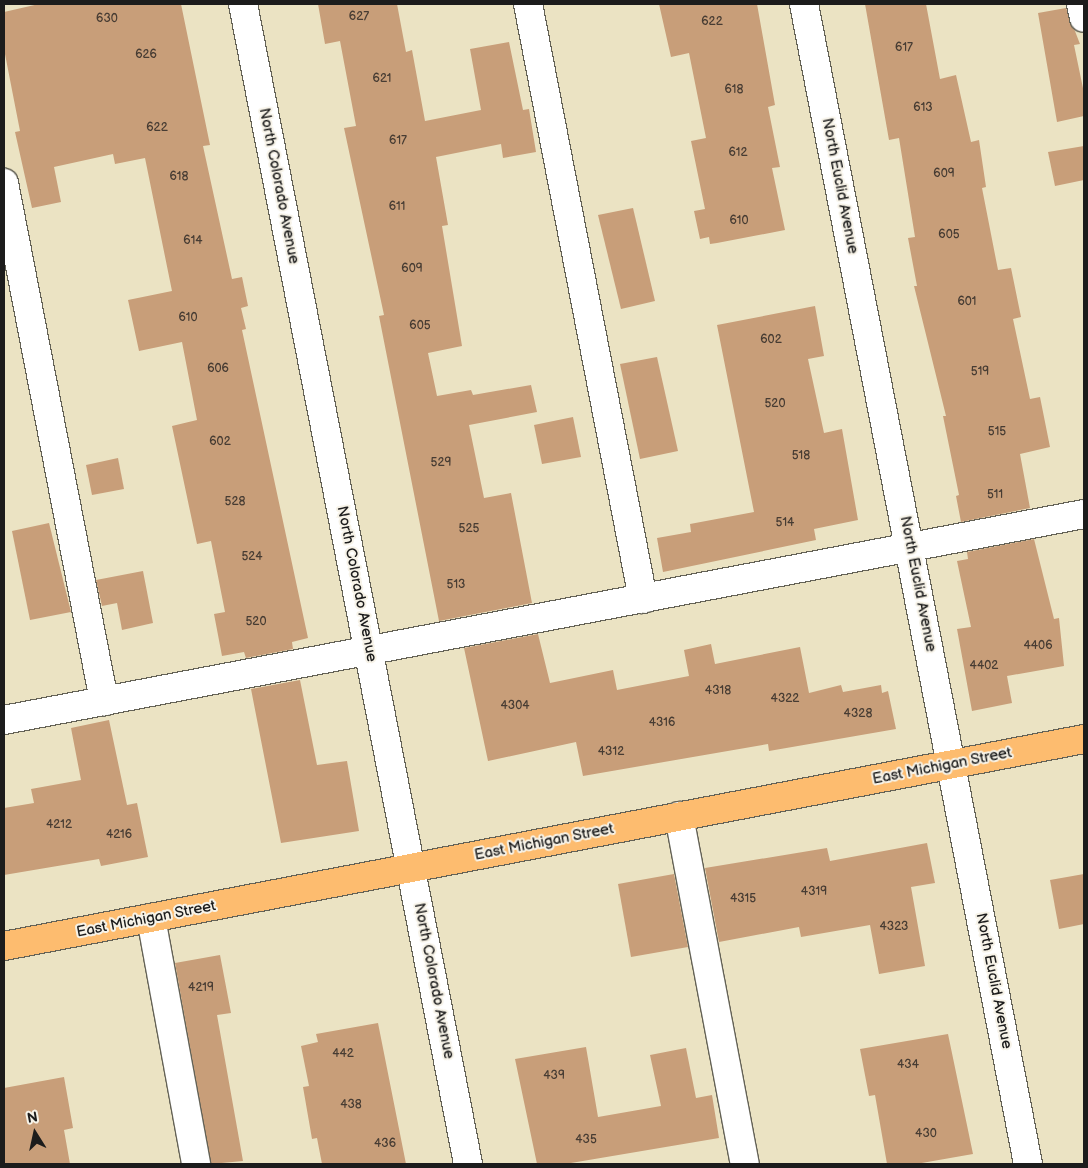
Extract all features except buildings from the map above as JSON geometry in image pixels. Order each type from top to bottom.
[{"type":"main road","name":"East Michigan Street","points":[[4,946],[1084,739]]},
{"type":"street","name":"North Colorado Avenue","points":[[243,4],[370,650],[468,1164]]},
{"type":"street","points":[[528,4],[643,599]]},
{"type":"street","name":"North Euclid Avenue","points":[[804,4],[953,764],[1028,1164]]},
{"type":"street","points":[[1082,4],[1084,18]]},
{"type":"street","points":[[4,183],[104,701]]},
{"type":"street","points":[[4,720],[1084,514]]},
{"type":"street","points":[[679,816],[746,1164]]},
{"type":"street","points":[[151,918],[196,1164]]}]
